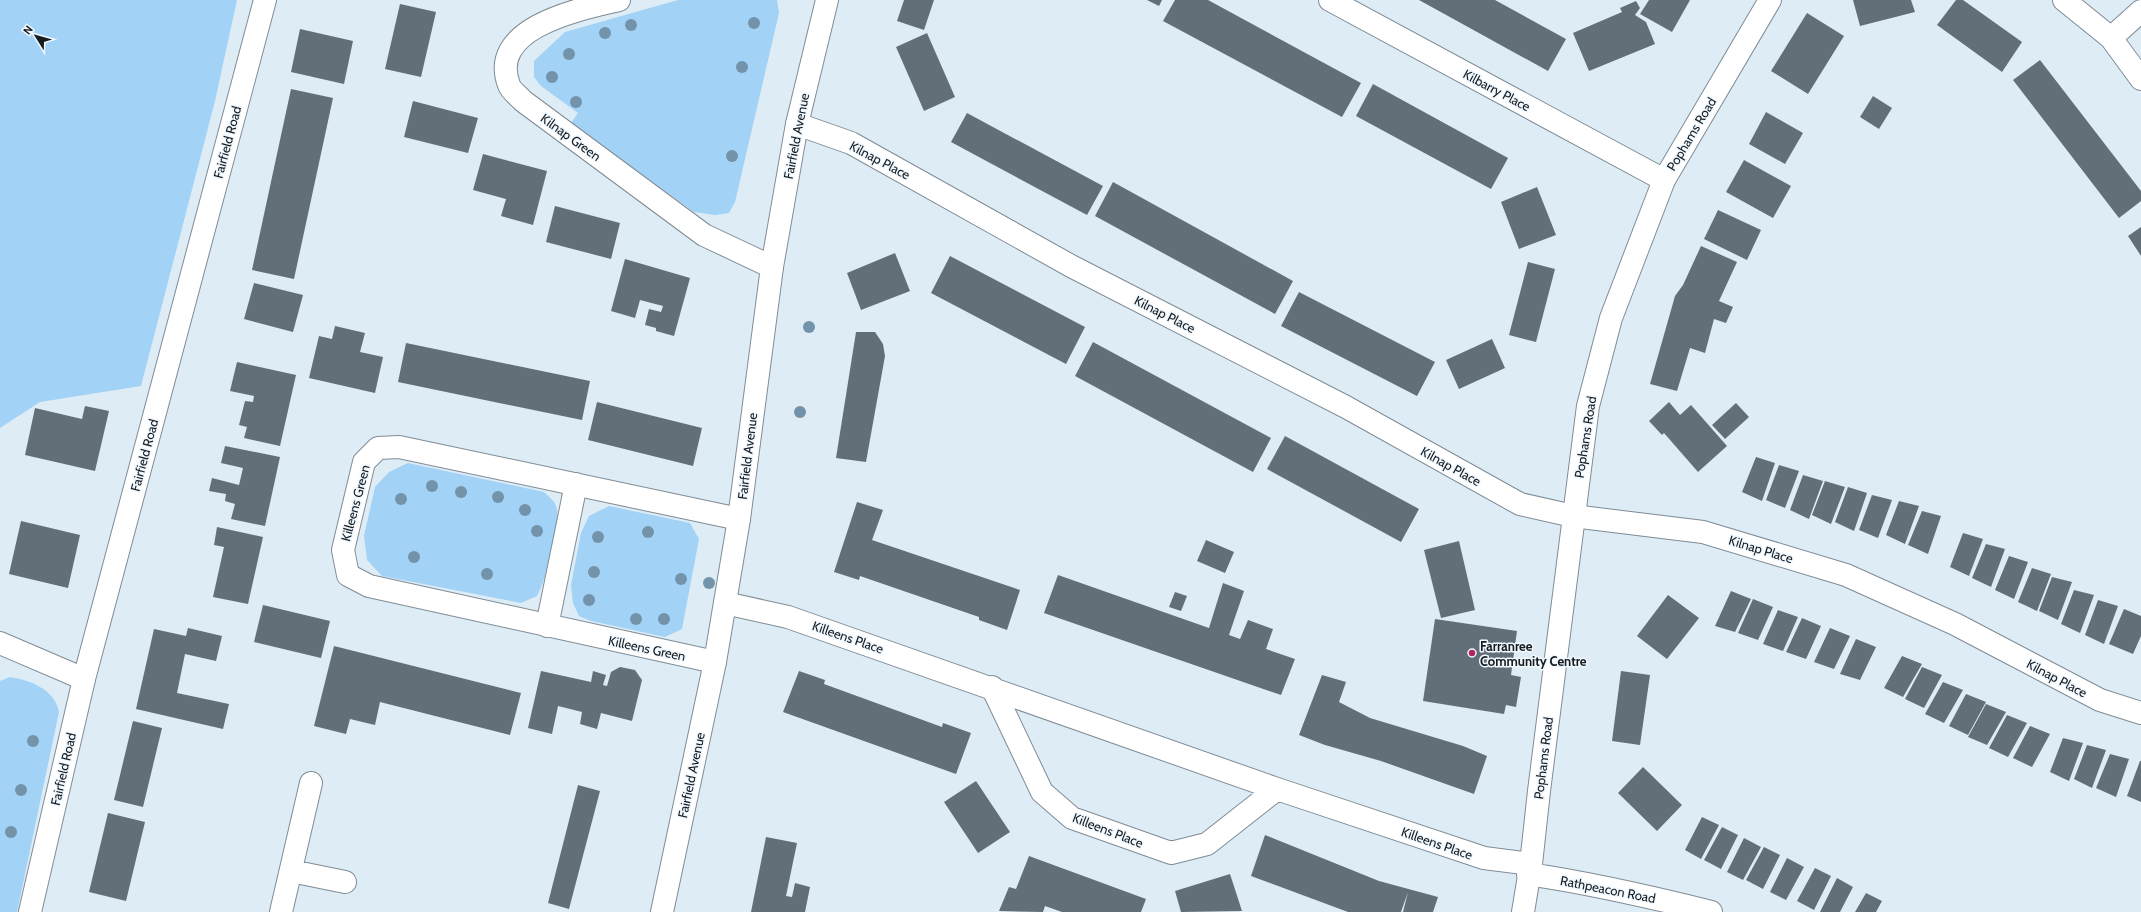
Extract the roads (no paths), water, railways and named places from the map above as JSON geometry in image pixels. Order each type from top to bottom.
[{"type":"street","name":"Fairfield Road","points":[[30,912],[84,679],[265,0]]},
{"type":"street","name":"Kilnap Green","points":[[619,0],[587,7],[545,22],[524,35],[510,48],[506,67],[509,86],[523,101],[704,235],[772,267]]},
{"type":"street","name":"Fairfield Avenue","points":[[662,912],[715,662],[725,604],[739,519],[772,267],[796,124],[827,0]]},
{"type":"street","name":"Kilbarry Place","points":[[1330,0],[1664,180]]},
{"type":"street","name":"Pophams Road","points":[[1523,912],[1530,869],[1538,791],[1588,406],[1611,318],[1664,180],[1770,0]]},
{"type":"street","points":[[2064,0],[2111,38],[2141,79]]},
{"type":"street","points":[[2111,38],[2141,11]]},
{"type":"street","name":"Kilnap Place","points":[[796,124],[851,143],[1072,266],[1346,407],[1520,504],[1573,516],[1703,532],[1846,576],[1955,624],[2100,700],[2141,713]]},
{"type":"street","name":"Killeens Green","points":[[715,662],[369,586],[348,575],[343,550],[364,462],[378,448],[399,447],[739,519]]},
{"type":"street","points":[[547,626],[576,484]]},
{"type":"street","name":"Killeens Place","points":[[725,604],[788,617],[992,687],[1277,789],[1484,858],[1530,869]]},
{"type":"street","points":[[0,643],[84,679]]},
{"type":"street","name":"Killeens Place","points":[[992,687],[1042,792],[1072,818],[1164,851],[1171,853],[1207,844],[1277,789]]},
{"type":"street","points":[[281,912],[311,782]]},
{"type":"street","name":"Rathpeacon Road","points":[[1530,869],[1711,912]]},
{"type":"street","points":[[291,870],[345,882]]},
{"type":"place","name":"Farranree Community Centre","points":[[1472,653]]}]
